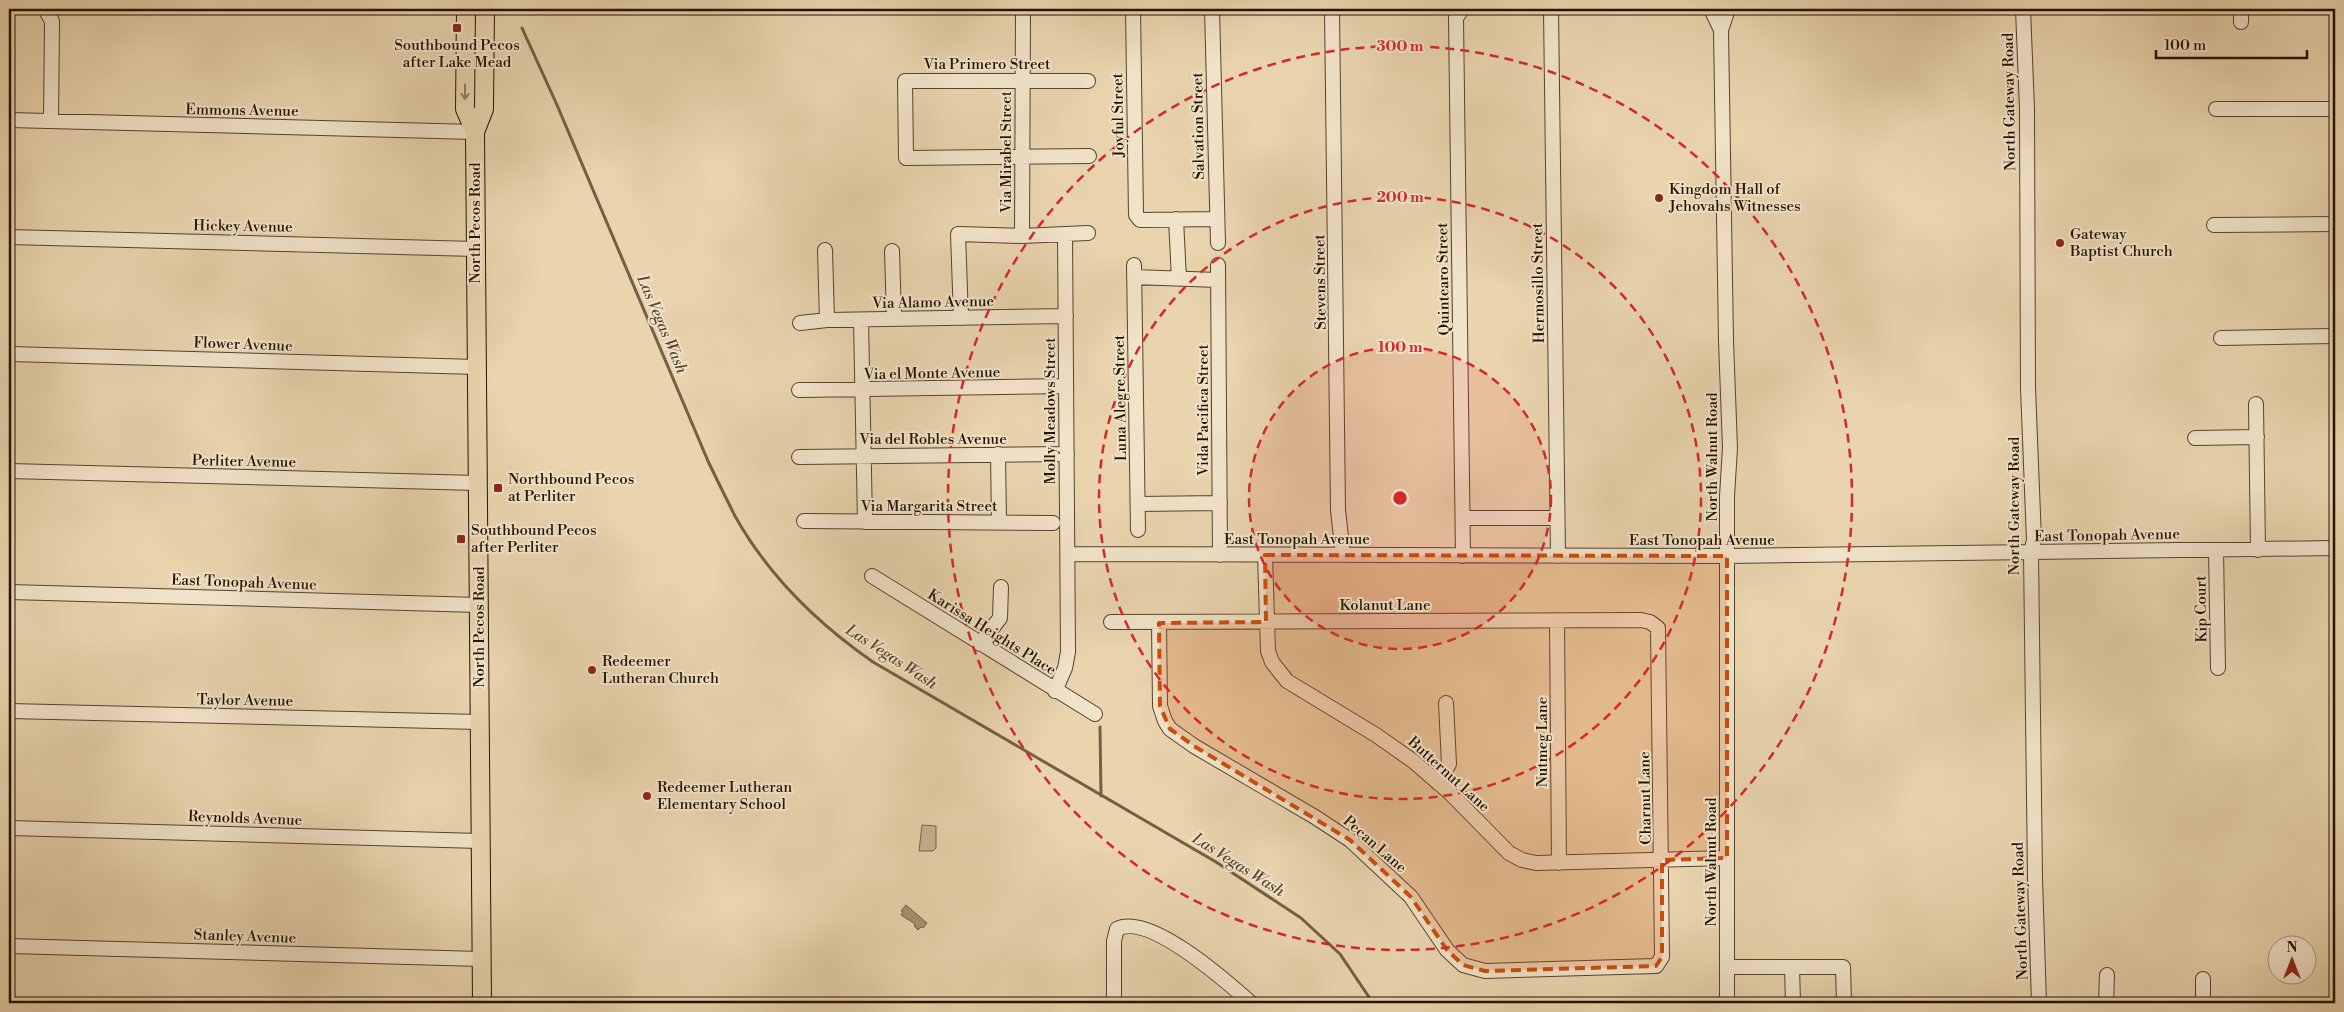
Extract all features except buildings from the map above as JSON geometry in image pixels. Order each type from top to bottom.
[{"type":"main road","name":"North Pecos Road","points":[[466,9],[465,109],[475,132]]},
{"type":"main road","name":"North Pecos Road","points":[[482,1003],[475,132],[484,109],[485,9]]},
{"type":"street","points":[[45,9],[52,21],[52,121]]},
{"type":"street","name":"Via Mirabel Street","points":[[1022,236],[1023,9]]},
{"type":"street","name":"Joyful Street","points":[[1133,9],[1136,215],[1140,220],[1176,220]]},
{"type":"street","name":"Salvation Street","points":[[1212,9],[1218,242]]},
{"type":"street","name":"Stevens Street","points":[[1332,9],[1338,510],[1343,556]]},
{"type":"street","name":"Hermosillo Street","points":[[1552,9],[1558,556]]},
{"type":"street","name":"North Walnut Road","points":[[1711,9],[1721,30]]},
{"type":"street","name":"North Walnut Road","points":[[1727,1003],[1727,556],[1730,448],[1726,341],[1721,30],[1728,9]]},
{"type":"street","name":"North Gateway Road","points":[[2023,9],[2027,109],[2028,388],[2034,540],[2030,552],[2035,878],[2039,1003]]},
{"type":"street","name":"Quintearo Street","points":[[1460,10],[1456,28],[1463,556]]},
{"type":"street","name":"Via Primero Street","points":[[1088,81],[905,81],[906,158],[1089,156]]},
{"type":"street","points":[[2216,109],[2335,109]]},
{"type":"street","name":"Emmons Avenue","points":[[9,120],[475,132]]},
{"type":"street","points":[[1216,219],[1176,220],[1179,279],[1218,280]]},
{"type":"street","points":[[2214,225],[2335,224]]},
{"type":"street","points":[[961,318],[958,234],[1022,236],[1088,233]]},
{"type":"street","name":"Molly Meadows Street","points":[[1055,691],[1065,668],[1068,652],[1069,554],[1065,235]]},
{"type":"street","name":"Hickey Avenue","points":[[9,236],[476,249]]},
{"type":"street","points":[[824,250],[827,320]]},
{"type":"street","points":[[892,251],[894,319]]},
{"type":"street","name":"Vida Pacifica Street","points":[[1218,265],[1220,555]]},
{"type":"street","name":"Luna Alegre Street","points":[[1138,530],[1134,271],[1179,279]]},
{"type":"street","name":"Via Alamo Avenue","points":[[800,323],[827,320],[1066,316]]},
{"type":"street","points":[[861,320],[865,522]]},
{"type":"street","points":[[2221,338],[2335,336]]},
{"type":"street","name":"Flower Avenue","points":[[9,354],[477,367]]},
{"type":"street","name":"Via el Monte Avenue","points":[[798,390],[1066,386]]},
{"type":"street","points":[[2256,404],[2258,550]]},
{"type":"street","points":[[2195,438],[2257,437]]},
{"type":"street","points":[[998,454],[999,522]]},
{"type":"street","name":"Via del Robles Avenue","points":[[799,457],[1067,454]]},
{"type":"street","name":"Perliter Avenue","points":[[9,471],[478,483]]},
{"type":"street","points":[[1138,504],[1220,503]]},
{"type":"street","points":[[1463,518],[1557,518]]},
{"type":"street","name":"Via Margarita Street","points":[[804,521],[1053,523]]},
{"type":"street","name":"East Tonopah Avenue","points":[[1069,554],[1727,556],[2335,548]]},
{"type":"street","name":"Kip Court","points":[[2216,550],[2218,668]]},
{"type":"street","name":"Butternut Lane","points":[[1265,555],[1268,651],[1272,662],[1287,681],[1376,735],[1413,761],[1509,853],[1522,860],[1536,863],[1727,858]]},
{"type":"street","name":"Karissa Heights Place","points":[[872,576],[1095,714]]},
{"type":"street","points":[[980,644],[1000,618],[1002,587]]},
{"type":"street","name":"East Tonopah Avenue","points":[[9,592],[478,605]]},
{"type":"street","name":"Kolanut Lane","points":[[1111,622],[1641,620],[1650,622],[1658,628]]},
{"type":"street","name":"Nutmeg Lane","points":[[1557,621],[1559,863]]},
{"type":"street","name":"Pecan Lane","points":[[1159,623],[1160,706],[1170,729],[1194,746],[1315,817],[1350,840],[1411,897],[1447,950],[1464,966],[1485,971],[1656,966]]},
{"type":"street","name":"Charnut Lane","points":[[1656,966],[1662,957],[1658,628]]},
{"type":"street","points":[[1438,783],[1449,764],[1446,703]]},
{"type":"street","name":"Taylor Avenue","points":[[9,711],[480,722]]},
{"type":"street","name":"Reynolds Avenue","points":[[9,828],[480,841]]},
{"type":"street","points":[[1114,1003],[1114,941],[1117,929],[1122,926],[1140,927],[1154,933],[1210,967],[1251,1003]]},
{"type":"street","name":"Stanley Avenue","points":[[9,946],[481,959]]},
{"type":"street","points":[[1727,967],[1843,967],[1844,1003]]},
{"type":"street","points":[[1792,967],[1793,1003]]},
{"type":"street","points":[[2106,975],[2106,1003]]},
{"type":"street","points":[[2203,979],[2203,1003]]},
{"type":"highlighted area","points":[[1265,555],[1727,556],[1727,858],[1662,860],[1662,957],[1656,966],[1485,971],[1463,965],[1447,950],[1411,897],[1350,840],[1194,746],[1170,729],[1160,706],[1159,623],[1266,622]]},
{"type":"shaded area","points":[[922,825],[936,826],[936,848],[933,851],[919,851]]},
{"type":"shaded area","points":[[906,905],[927,923],[923,928],[921,927],[918,930],[914,926],[915,924],[901,915],[903,912],[901,911]]},
{"type":"waterway","name":"Las Vegas Wash","points":[[522,28],[557,105],[708,461],[748,538],[779,579],[814,615],[873,662],[1216,862],[1301,918],[1340,954],[1373,1003]]},
{"type":"waterway","points":[[1100,727],[1101,796]]},
{"type":"place","name":"Southbound Pecos after Lake Mead","points":[[457,28]]},
{"type":"place","name":"Kingdom Hall of Jehovahs Witnesses","points":[[1659,198]]},
{"type":"place","name":"Gateway Baptist Church","points":[[2060,243]]},
{"type":"place","name":"Northbound Pecos at Perliter","points":[[498,488]]},
{"type":"place","name":"Southbound Pecos after Perliter","points":[[461,539]]},
{"type":"place","name":"Redeemer Lutheran Church","points":[[592,670]]},
{"type":"place","name":"Redeemer Lutheran Elementary School","points":[[647,796]]}]
